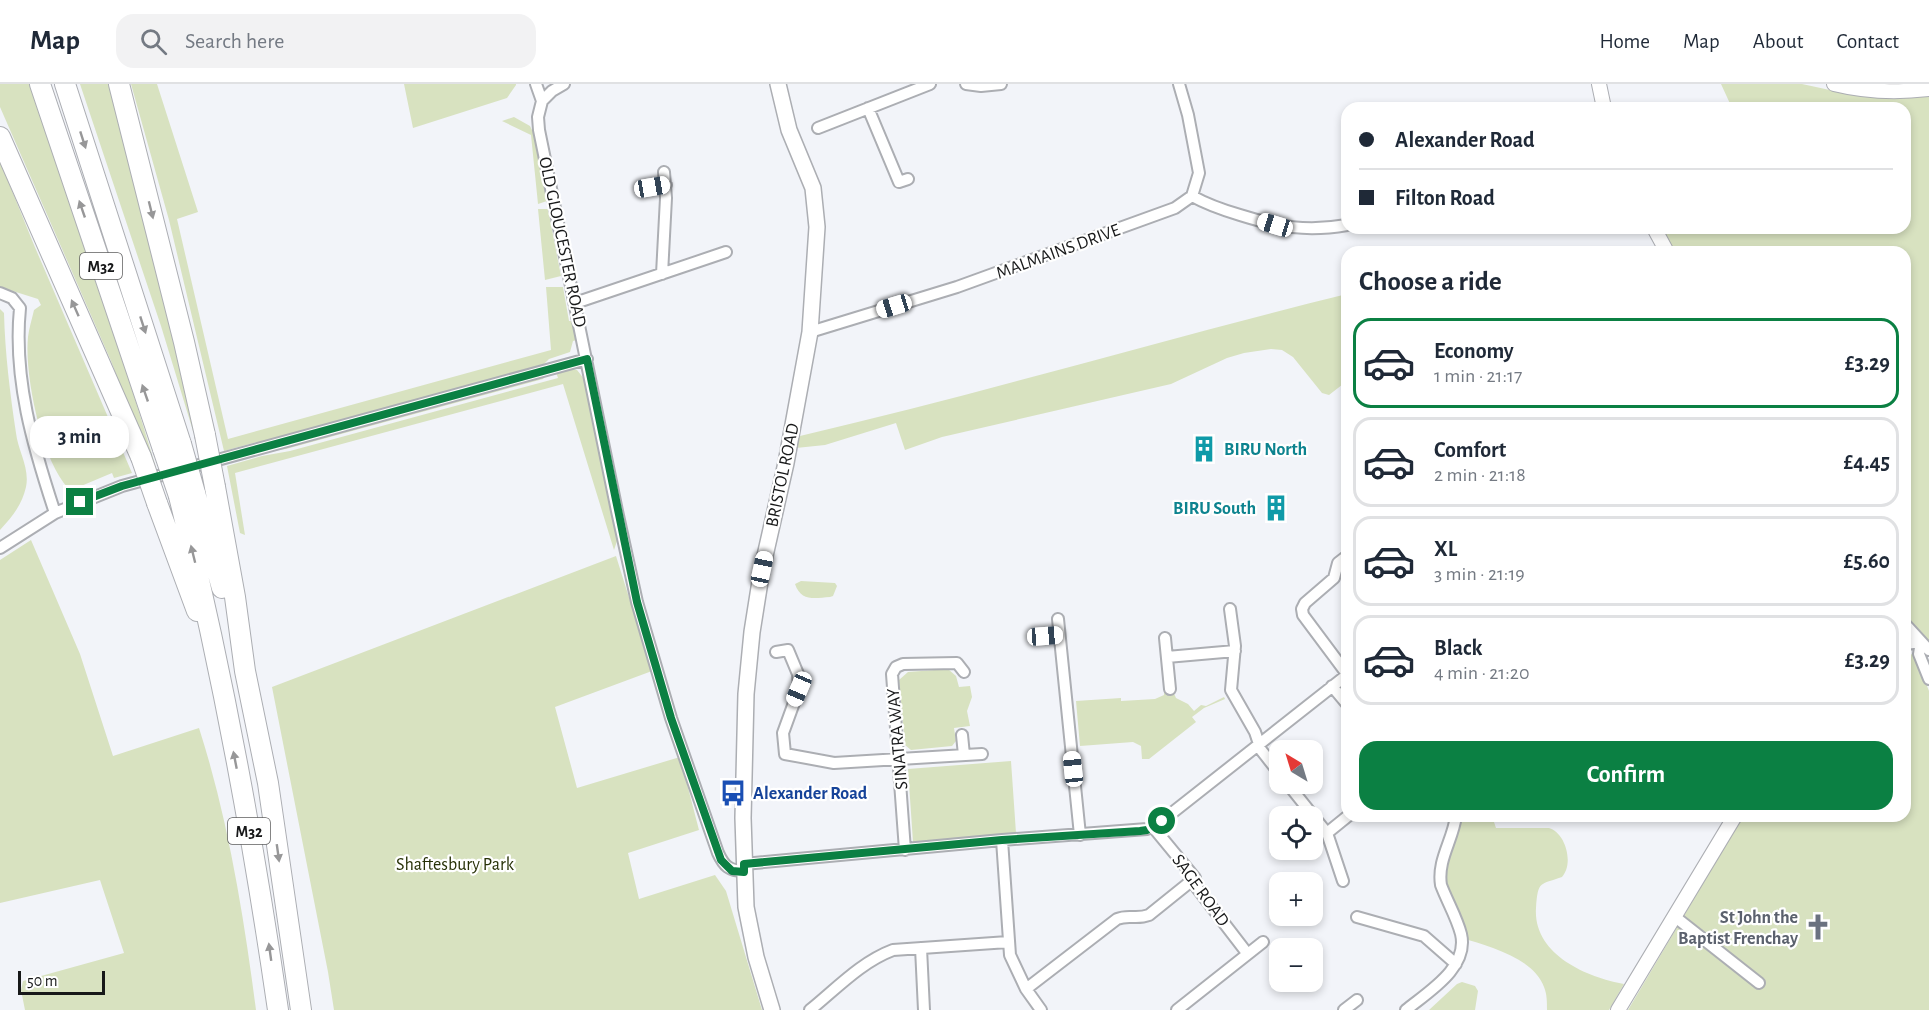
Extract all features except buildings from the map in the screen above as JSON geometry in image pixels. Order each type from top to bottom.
[{"type":"highway","name":"M32","points":[[39,84],[172,446]]},
{"type":"highway","name":"M32","points":[[65,84],[172,446],[245,671]]},
{"type":"highway","name":"M32","points":[[119,84],[205,435],[235,597],[245,671],[268,783],[301,1010]]},
{"type":"highway","name":"M32","points":[[0,137],[141,457],[214,653]]},
{"type":"highway","name":"M32","points":[[187,494],[204,599],[263,906],[278,1010]]},
{"type":"main road","name":"BRISTOL ROAD","points":[[772,1010],[746,907],[744,868],[746,694],[752,632],[762,569],[786,463],[810,332],[817,227],[813,188],[789,130],[778,84]]},
{"type":"street","name":"OLD GLOUCESTER ROAD","points":[[536,84],[542,101],[538,117],[539,130],[637,602],[671,718],[721,860],[732,871],[744,868]]},
{"type":"street","points":[[542,101],[564,84]]},
{"type":"street","points":[[818,128],[930,84]]},
{"type":"street","points":[[966,84],[981,86],[1001,84]]},
{"type":"street","points":[[1179,84],[1188,115],[1199,173],[1192,196],[1209,205],[1275,225],[1301,229],[1341,226]]},
{"type":"street","points":[[1599,84],[1603,102]]},
{"type":"street","points":[[1834,84],[1859,90],[1901,92],[1929,88]]},
{"type":"street","points":[[868,108],[899,183],[908,179]]},
{"type":"street","points":[[662,274],[666,185],[664,172]]},
{"type":"street","points":[[652,187],[666,185]]},
{"type":"street","name":"MALMAINS DRIVE","points":[[810,332],[957,287],[1175,208],[1192,196]]},
{"type":"street","points":[[575,303],[726,252]]},
{"type":"street","points":[[0,293],[12,298],[20,308],[17,350],[24,402],[30,432],[55,513]]},
{"type":"street","points":[[0,548],[55,513],[122,486],[587,359]]},
{"type":"street","points":[[1341,561],[1338,563],[1334,578],[1305,603],[1302,609],[1303,615],[1341,666]]},
{"type":"street","points":[[1230,609],[1235,651],[1231,690],[1255,732],[1261,750],[1269,760]]},
{"type":"street","points":[[1058,619],[1080,835]]},
{"type":"street","points":[[1911,631],[1925,646],[1919,654],[1929,679]]},
{"type":"street","points":[[1045,636],[1059,635]]},
{"type":"street","points":[[1165,638],[1170,688]]},
{"type":"street","points":[[776,652],[788,650],[798,674],[799,689],[783,733],[785,754],[834,763],[982,754]]},
{"type":"street","points":[[1167,657],[1235,651]]},
{"type":"street","name":"SINATRA WAY","points":[[905,850],[892,674],[896,667],[903,664],[957,663],[964,672]]},
{"type":"street","points":[[744,868],[1002,840],[1140,831],[1153,826],[1341,679]]},
{"type":"street","points":[[1332,687],[1341,698]]},
{"type":"street","points":[[962,735],[964,755]]},
{"type":"street","points":[[1296,794],[1327,833],[1343,881]]},
{"type":"street","points":[[1327,833],[1341,822]]},
{"type":"street","points":[[1406,1010],[1436,987],[1456,964],[1463,944],[1461,932],[1441,885],[1440,877],[1442,859],[1455,822]]},
{"type":"street","points":[[1618,1010],[1731,822]]},
{"type":"street","name":"SAGE ROAD","points":[[1153,826],[1195,878],[1197,888],[1247,953]]},
{"type":"street","points":[[1002,840],[1010,955],[1026,989],[1041,1010]]},
{"type":"street","points":[[1026,989],[1117,919],[1126,915],[1140,918],[1149,915],[1195,878]]},
{"type":"street","points":[[1674,916],[1759,983]]},
{"type":"street","points":[[1357,917],[1424,936],[1456,964]]},
{"type":"street","points":[[810,1010],[878,956],[893,950],[1008,942]]},
{"type":"street","points":[[1176,1010],[1263,942]]},
{"type":"street","points":[[921,948],[924,1010]]},
{"type":"street","points":[[1344,1010],[1357,1000]]},
{"type":"green space","points":[[0,84],[31,84],[114,331],[158,474],[152,470],[111,361],[0,107]]},
{"type":"green space","points":[[80,84],[114,84],[197,430],[193,431],[161,326]]},
{"type":"green space","points":[[131,84],[157,84],[198,212],[177,219],[228,439],[551,350],[546,287],[563,287],[569,321],[574,321],[577,340],[573,341],[570,352],[549,359],[544,364],[258,444],[257,442],[224,451],[169,220]]},
{"type":"green space","points":[[404,84],[516,85],[507,98],[413,128]]},
{"type":"green space","points":[[1721,84],[1802,84],[1853,95],[1929,93],[1929,644],[1911,624],[1911,246],[1671,246],[1664,234],[1911,234],[1911,102],[1729,102]]},
{"type":"green space","points":[[514,117],[530,126],[533,132],[547,201],[538,204],[531,135],[502,121]]},
{"type":"green space","points":[[0,161],[132,473],[114,478],[112,473],[74,489],[68,488],[50,458],[37,417],[29,373],[28,334],[34,310],[41,305],[38,299],[0,287]]},
{"type":"green space","points":[[538,209],[548,209],[561,276],[545,280]]},
{"type":"green space","points":[[1341,296],[1341,386],[1329,395],[1322,393],[1293,357],[1282,350],[1271,349],[1227,358],[1171,384],[942,437],[905,450],[896,423],[825,445],[796,448],[795,444],[800,436]]},
{"type":"green space","points":[[0,309],[4,313],[8,373],[16,433],[27,480],[19,505],[0,530]]},
{"type":"green space","points":[[577,370],[585,380],[618,538],[614,550],[563,384],[235,473],[245,535],[240,533],[227,466],[558,378],[556,372]]},
{"type":"green space","points":[[547,374],[543,379],[286,449],[270,451]]},
{"type":"green space","points":[[31,540],[80,654],[113,756],[199,728],[227,832],[256,1010],[25,1010],[21,990],[23,981],[124,953],[100,880],[0,903],[0,560]]},
{"type":"green space","name":"Shaftesbury Park","points":[[616,556],[652,671],[555,707],[577,788],[680,757],[699,830],[628,853],[639,899],[715,875],[726,891],[762,1010],[334,1010],[272,687]]},
{"type":"green space","points":[[801,581],[835,583],[837,586],[833,596],[809,598],[801,594],[795,584]]},
{"type":"green space","points":[[1911,654],[1916,658],[1929,691],[1929,1010],[1628,1010],[1739,822],[1911,822]]},
{"type":"green space","points":[[948,669],[956,676],[959,687],[970,686],[972,697],[967,711],[970,726],[954,728],[956,741],[952,746],[911,750],[905,745],[899,680],[908,672]]},
{"type":"green space","points":[[1164,689],[1172,689],[1176,698],[1188,704],[1194,711],[1201,705],[1206,706],[1224,697],[1225,699],[1204,708],[1192,717],[1196,722],[1149,759],[1142,759],[1141,746],[1133,742],[1080,746],[1076,701],[1121,698],[1121,701],[1155,699],[1164,695]]},
{"type":"green space","points":[[1011,761],[1016,833],[913,842],[908,769]]},
{"type":"green space","points":[[1455,822],[1494,822],[1496,828],[1549,828],[1555,831],[1564,842],[1568,857],[1566,871],[1562,877],[1545,883],[1539,888],[1536,908],[1537,924],[1543,938],[1565,961],[1594,976],[1624,984],[1609,1010],[1547,1010],[1544,987],[1531,968],[1509,955],[1462,938],[1441,885]]},
{"type":"green space","points":[[1462,982],[1475,986],[1478,991],[1475,1010],[1429,1010],[1457,984]]},
{"type":"place","name":"BIRU North","points":[[1204,449]]},
{"type":"place","name":"BIRU South","points":[[1276,508]]},
{"type":"place","name":"Alexander Road","points":[[733,793]]},
{"type":"place","name":"St John the Baptist Frenchay","points":[[1818,927]]},
{"type":"route","points":[[80,502],[122,486],[587,359],[637,602],[682,752],[718,853],[728,869],[744,872],[744,864],[1002,840],[1140,831],[1147,830],[1162,821]]}]
